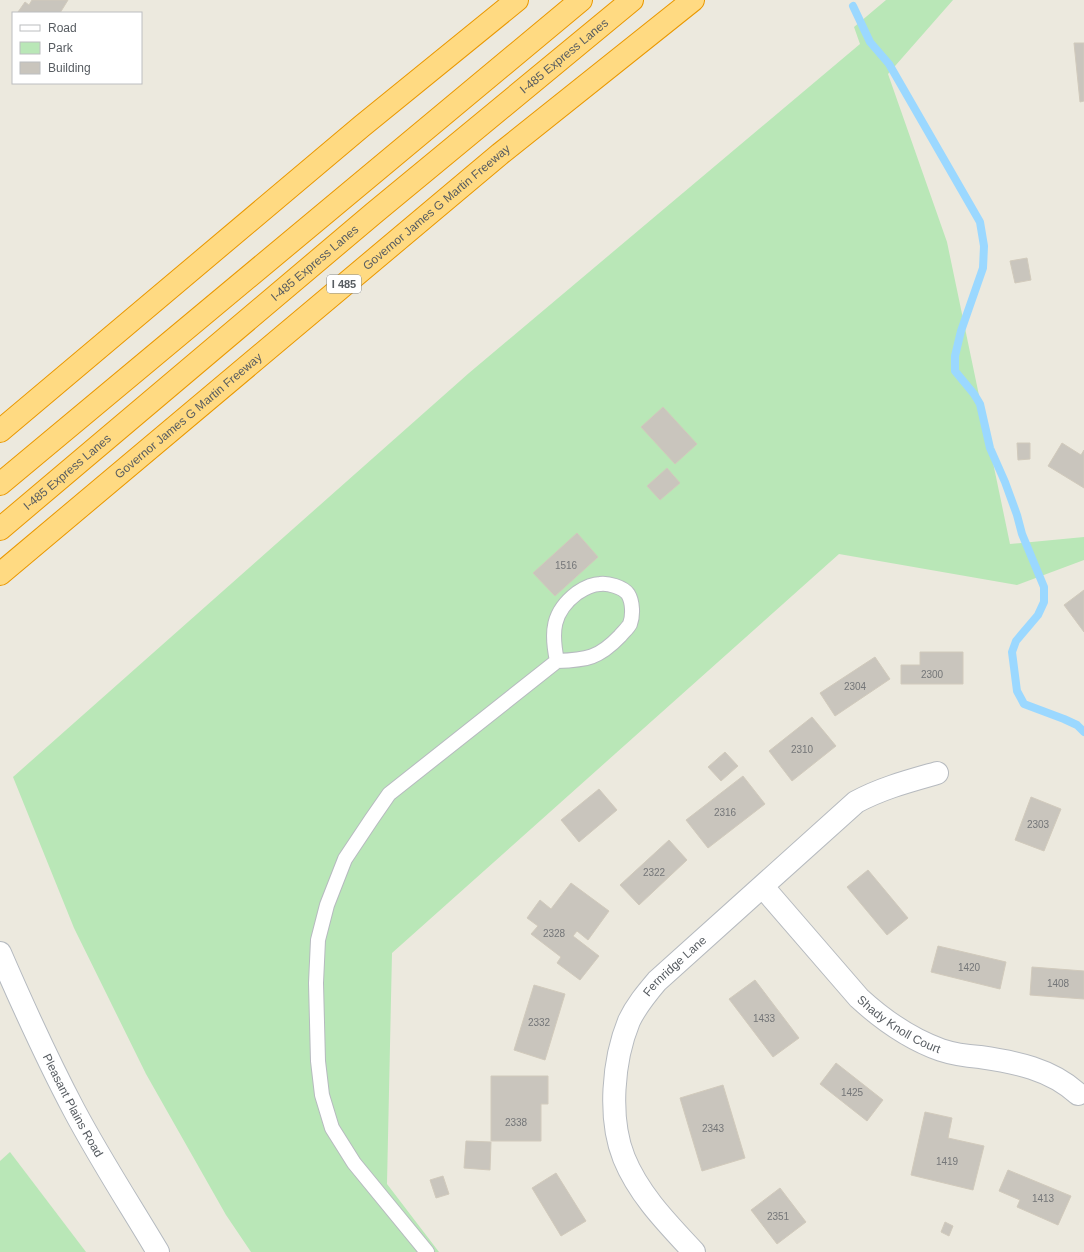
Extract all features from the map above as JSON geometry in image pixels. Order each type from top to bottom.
[{"type":"highway","points":[[0,431],[362,126],[517,0]]},
{"type":"highway","points":[[0,484],[581,0]]},
{"type":"highway","name":"I-485 Express Lanes","points":[[0,529],[380,208],[632,0]]},
{"type":"highway","name":"Governor James G Martin Freeway","points":[[1,574],[500,154],[693,0]]},
{"type":"street","name":"Fernridge Lane","points":[[694,1252],[666,1222],[642,1191],[624,1158],[618,1135],[614,1107],[616,1070],[621,1045],[630,1021],[641,1000],[656,981],[763,887],[856,802],[898,784],[937,773]]},
{"type":"street","name":"Shady Knoll Court","points":[[763,887],[859,998],[875,1013],[896,1029],[941,1050],[962,1055],[1001,1060],[1051,1074],[1068,1084],[1078,1094]]},
{"type":"street","name":"Pleasant Plains Road","points":[[0,953],[38,1038],[74,1110],[158,1252]]},
{"type":"lane","points":[[427,1252],[354,1163],[332,1128],[322,1096],[318,1061],[316,983],[318,940],[327,905],[345,858],[389,794],[557,661],[579,660],[594,656],[614,642],[630,625],[633,608],[628,594],[616,587],[599,584],[582,590],[566,602],[555,623],[554,643],[557,661]]},
{"type":"green space","points":[[886,0],[953,0],[888,74],[947,242],[1010,544],[1084,537],[1084,560],[1017,585],[839,554],[392,953],[387,1184],[439,1252],[251,1252],[226,1215],[146,1074],[74,928],[13,777],[469,373],[860,44],[854,27]]},
{"type":"green space","points":[[10,1152],[86,1252],[0,1252],[0,1161]]},
{"type":"building","points":[[32,0],[68,0],[61,12],[18,12],[25,2],[29,5]]},
{"type":"building","points":[[1074,43],[1084,43],[1084,101],[1080,102]]},
{"type":"building","points":[[1027,258],[1031,280],[1015,283],[1010,261]]},
{"type":"building","points":[[663,407],[697,444],[675,464],[641,427]]},
{"type":"building","points":[[1017,443],[1030,443],[1030,459],[1018,460]]},
{"type":"building","points":[[1062,443],[1081,455],[1084,450],[1084,488],[1048,466]]},
{"type":"building","points":[[667,468],[680,483],[660,500],[647,486]]},
{"type":"building","points":[[577,533],[598,557],[555,596],[533,573]]},
{"type":"building","points":[[1084,590],[1084,632],[1064,605]]},
{"type":"building","points":[[920,652],[963,652],[963,684],[901,684],[901,665],[920,665]]},
{"type":"building","points":[[875,657],[890,679],[835,716],[820,693]]},
{"type":"building","points":[[812,717],[836,746],[792,781],[769,751]]},
{"type":"building","points":[[725,752],[738,766],[721,781],[708,767]]},
{"type":"building","points":[[743,776],[765,804],[708,848],[686,820]]},
{"type":"building","points":[[599,789],[617,810],[579,842],[561,820]]},
{"type":"building","points":[[1031,797],[1061,809],[1044,851],[1015,840]]},
{"type":"building","points":[[669,840],[687,860],[639,905],[620,885]]},
{"type":"building","points":[[868,870],[908,918],[887,935],[847,887]]},
{"type":"building","points":[[571,883],[609,911],[588,940],[577,931],[573,936],[599,956],[580,980],[557,963],[561,957],[531,934],[538,926],[527,918],[540,900],[551,909]]},
{"type":"building","points":[[938,946],[1006,962],[1000,989],[931,972]]},
{"type":"building","points":[[1032,967],[1084,971],[1084,999],[1030,995]]},
{"type":"building","points":[[755,980],[799,1038],[773,1057],[729,999]]},
{"type":"building","points":[[534,985],[565,994],[545,1060],[514,1050]]},
{"type":"building","points":[[836,1063],[883,1100],[867,1121],[820,1084]]},
{"type":"building","points":[[491,1076],[548,1076],[548,1104],[541,1104],[541,1141],[491,1141]]},
{"type":"building","points":[[723,1085],[745,1158],[702,1171],[680,1098]]},
{"type":"building","points":[[925,1112],[952,1118],[948,1138],[984,1146],[973,1190],[911,1175]]},
{"type":"building","points":[[466,1141],[491,1142],[490,1170],[464,1168]]},
{"type":"building","points":[[1008,1170],[1071,1196],[1058,1225],[1017,1207],[1020,1200],[999,1191]]},
{"type":"building","points":[[556,1173],[586,1221],[561,1236],[532,1188]]},
{"type":"building","points":[[443,1176],[449,1194],[436,1198],[430,1180]]},
{"type":"building","points":[[780,1188],[806,1222],[777,1244],[751,1210]]},
{"type":"building","points":[[945,1222],[953,1226],[949,1236],[941,1232]]},
{"type":"waterway","points":[[853,6],[870,42],[889,64],[980,222],[984,246],[983,268],[961,331],[955,356],[955,371],[974,394],[980,404],[990,448],[1005,482],[1022,534],[1044,587],[1044,602],[1038,615],[1016,641],[1012,652],[1017,691],[1024,704],[1077,725],[1084,732]]}]
